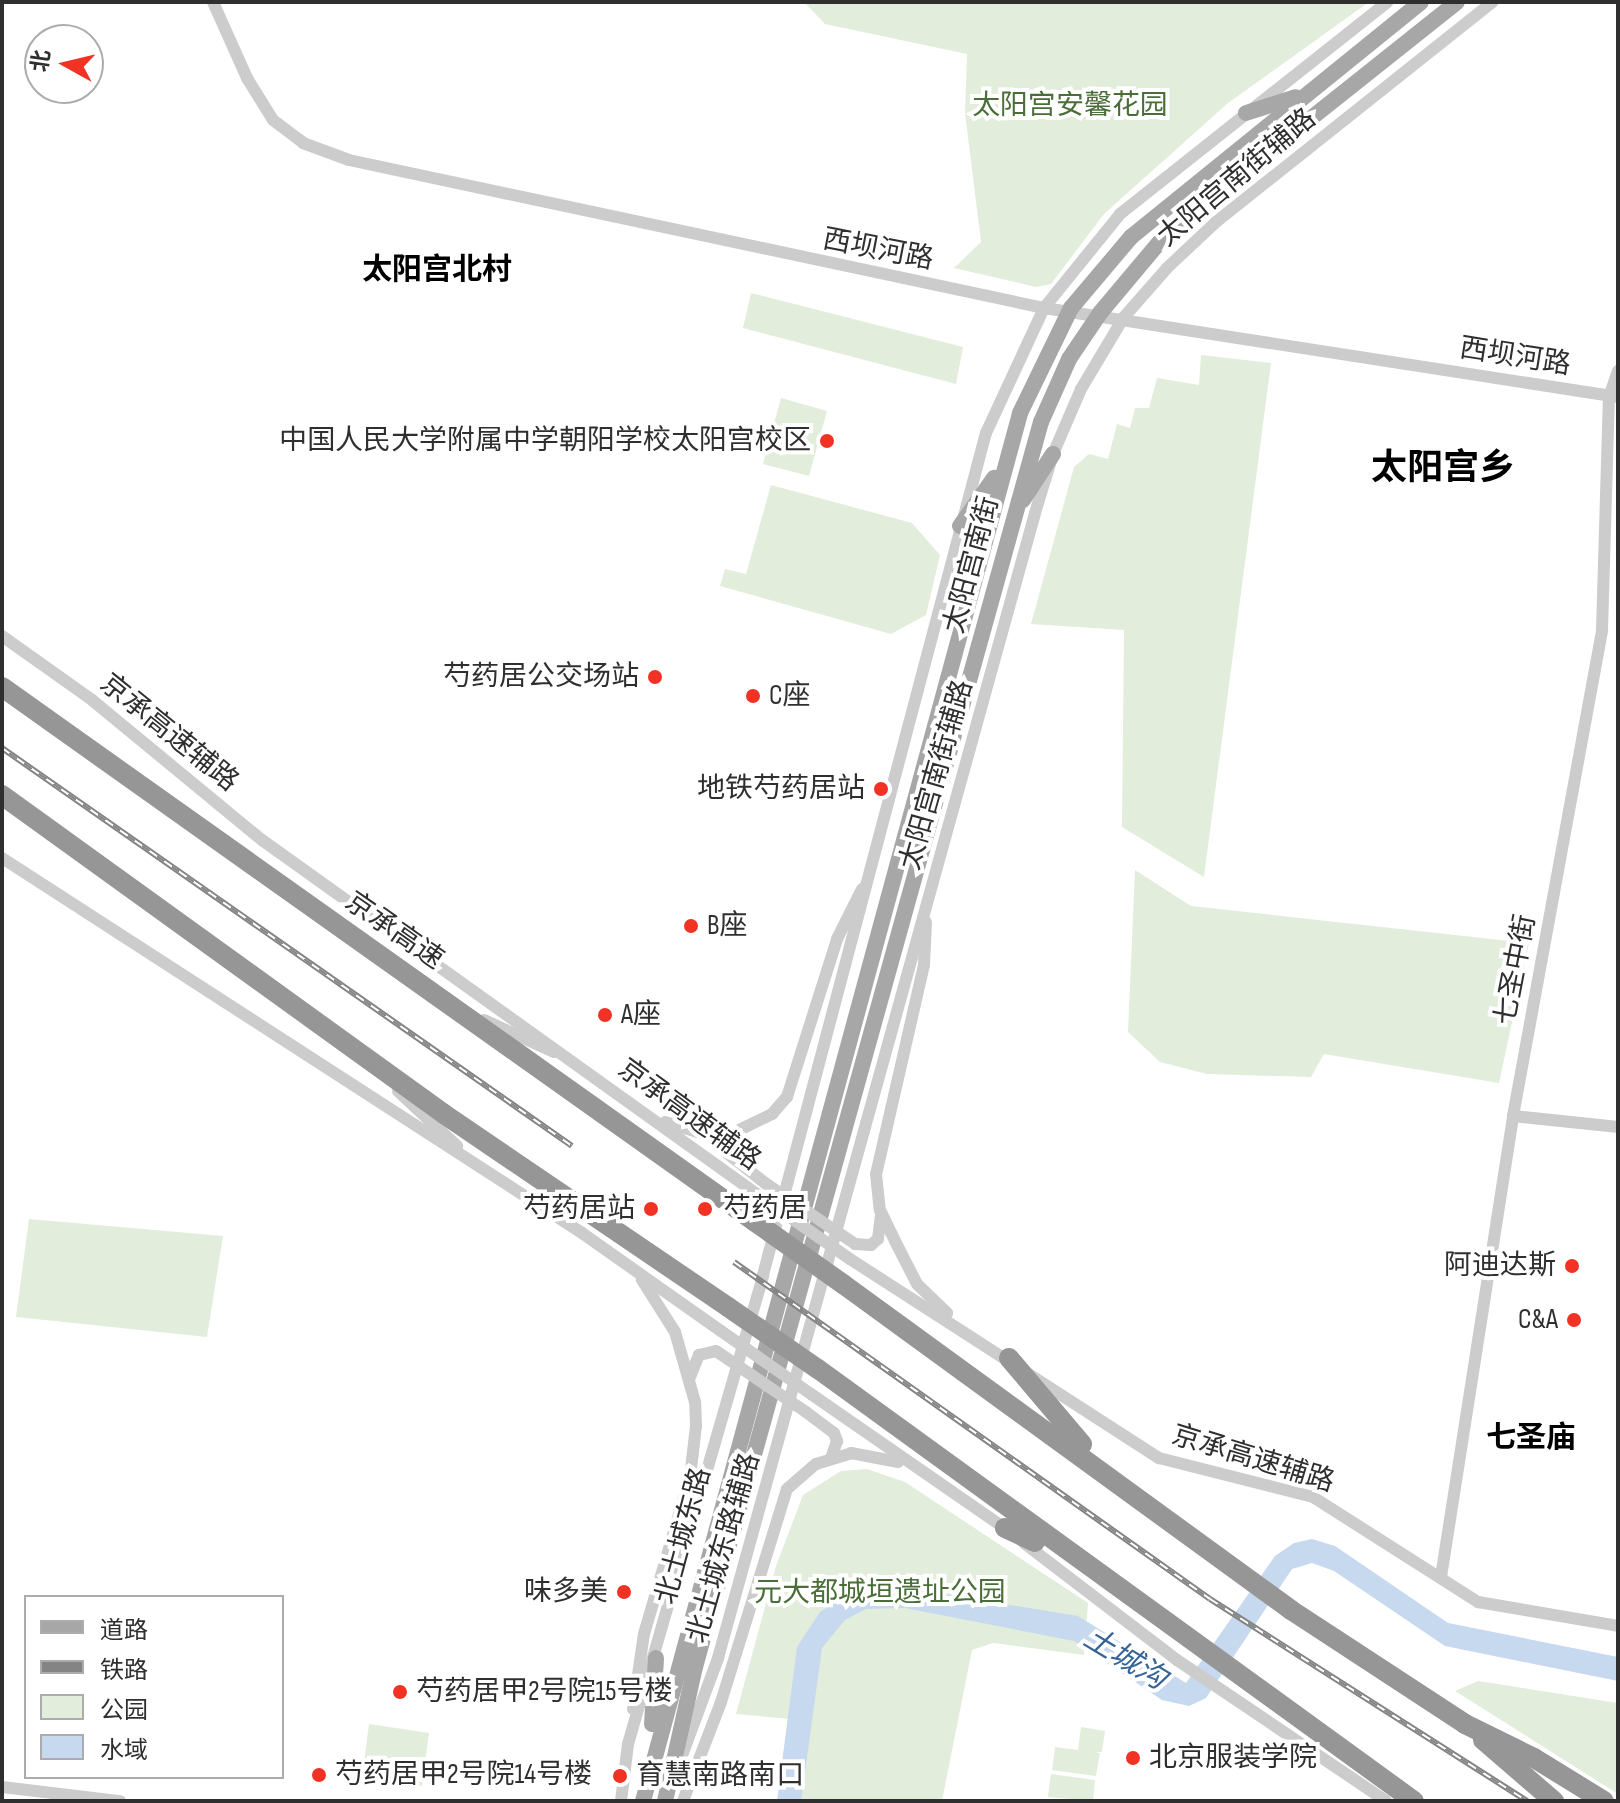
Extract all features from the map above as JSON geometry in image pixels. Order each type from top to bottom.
[{"type":"highway","name":"京承高速","points":[[2,687],[1102,1468]]},
{"type":"highway","points":[[2,795],[351,1047],[818,1369],[1189,1642],[1236,1687],[1414,1801]]},
{"type":"highway","points":[[1009,1358],[1102,1468],[1242,1576],[1465,1724],[1534,1758],[1604,1801]]},
{"type":"highway","points":[[1005,1528],[1079,1563]]},
{"type":"highway","points":[[1465,1724],[1554,1801]]},
{"type":"highway","points":[[1354,1762],[1393,1801]]},
{"type":"main road","name":"太阳宫南街","points":[[797,1300],[1011,518],[1041,422],[1069,359],[1100,313],[1168,232],[1457,2]]},
{"type":"main road","name":"太阳宫南街","points":[[779,1286],[1002,467],[1025,400],[1071,308],[1153,215],[1415,4]]},
{"type":"main road","points":[[1246,113],[1305,94]]},
{"type":"main road","points":[[1011,518],[1053,454]]},
{"type":"main road","points":[[960,526],[1002,467]]},
{"type":"main road","name":"北土城东路","points":[[643,1801],[650,1761],[779,1286]]},
{"type":"main road","name":"北土城东路","points":[[666,1797],[695,1667],[797,1300]]},
{"type":"main road","points":[[650,1761],[656,1658]]},
{"type":"street","name":"西坝河路","points":[[213,2],[261,103],[286,132],[323,153],[1044,308],[1071,308],[1614,397]]},
{"type":"street","name":"太阳宫南街","points":[[960,526],[986,433],[1044,308],[1120,214],[1387,2]]},
{"type":"street","name":"太阳宫南街辅路","points":[[815,1311],[1053,454],[1081,389],[1124,317],[1216,222],[1493,2]]},
{"type":"street","name":"七圣中街","points":[[1441,1577],[1513,1116],[1602,630],[1618,371]]},
{"type":"street","name":"太阳宫南街辅路","points":[[763,1275],[875,865],[960,526]]},
{"type":"street","name":"京承高速辅路","points":[[2,636],[92,700],[262,840],[761,1197],[850,1259],[1009,1358],[1159,1458],[1313,1497],[1478,1602],[1618,1626]]},
{"type":"street","points":[[957,723],[972,741]]},
{"type":"street","points":[[2,858],[633,1268],[1005,1528],[1177,1660],[1236,1687],[1386,1801]]},
{"type":"street","points":[[653,1118],[707,1135],[731,1134],[772,1114],[787,1097],[837,939],[875,865]]},
{"type":"street","points":[[731,1134],[727,1153],[765,1183],[855,1244],[871,1245],[878,1239],[880,1210],[876,1174],[924,965],[928,897]]},
{"type":"street","points":[[446,1002],[579,1064]]},
{"type":"street","points":[[351,1047],[482,1170]]},
{"type":"street","points":[[1513,1116],[1618,1127]]},
{"type":"street","points":[[880,1210],[917,1284],[963,1329]]},
{"type":"street","points":[[628,1744],[644,1634],[694,1453],[689,1378],[675,1332],[633,1268]]},
{"type":"street","name":"北土城东路辅路","points":[[621,1801],[628,1744],[656,1658],[763,1275]]},
{"type":"street","name":"北土城东路辅路","points":[[666,1797],[718,1658],[815,1311]]},
{"type":"street","points":[[689,1378],[699,1355],[716,1351],[834,1433],[831,1458]]},
{"type":"street","points":[[683,1801],[721,1702],[779,1506],[800,1475],[831,1458],[874,1454],[913,1466]]},
{"type":"street","points":[[718,1658],[721,1702]]},
{"type":"street","points":[[2,1787],[120,1801]]},
{"type":"green space","name":"太阳宫安馨花园","points":[[804,2],[1369,2],[1228,103],[1104,214],[1051,284],[1036,287],[954,268],[981,242],[965,113],[967,54],[825,24]]},
{"type":"green space","points":[[751,293],[963,347],[956,384],[743,328]]},
{"type":"green space","points":[[1201,355],[1271,363],[1204,877],[1122,827],[1124,630],[1031,624],[1074,467],[1089,454],[1108,459],[1117,424],[1130,428],[1135,408],[1149,408],[1157,378],[1199,385]]},
{"type":"green space","points":[[781,398],[827,411],[809,476],[763,464]]},
{"type":"green space","points":[[771,485],[912,523],[940,555],[926,615],[891,634],[720,586],[725,569],[746,574]]},
{"type":"green space","points":[[1135,870],[1191,906],[1529,943],[1499,1083],[1324,1054],[1311,1077],[1207,1074],[1160,1062],[1128,1032]]},
{"type":"green space","points":[[29,1219],[223,1236],[207,1337],[16,1317]]},
{"type":"green space","name":"元大都城垣遗址公园","points":[[867,1469],[905,1482],[1088,1603],[1084,1655],[993,1643],[972,1650],[942,1801],[790,1801],[801,1720],[736,1714],[776,1566],[803,1495],[841,1471]]},
{"type":"green space","points":[[1478,1681],[1618,1703],[1618,1794],[1455,1691]]},
{"type":"green space","points":[[369,1724],[429,1733],[422,1786],[362,1778]]},
{"type":"green space","points":[[1081,1727],[1105,1731],[1102,1752],[1095,1752],[1100,1753],[1096,1776],[1052,1770],[1055,1747],[1078,1750]]},
{"type":"green space","points":[[1051,1774],[1095,1780],[1093,1801],[1048,1797]]},
{"type":"water","name":"土城沟","points":[[1312,1539],[1335,1546],[1448,1623],[1618,1657],[1618,1681],[1445,1646],[1334,1571],[1312,1563],[1292,1569],[1206,1698],[1189,1706],[1162,1700],[1074,1641],[905,1608],[866,1609],[845,1620],[822,1648],[801,1801],[777,1801],[797,1647],[820,1612],[844,1596],[889,1585],[1078,1616],[1186,1683],[1275,1556],[1294,1543]]},
{"type":"railway","points":[[2,748],[572,1146]]},
{"type":"railway","points":[[734,1262],[1210,1599],[1527,1801]]},
{"type":"place","name":"中国人民大学附属中学朝阳学校太阳宫校区","points":[[827,441]]},
{"type":"place","name":"芍药居公交场站","points":[[655,677]]},
{"type":"place","name":"C座","points":[[753,696]]},
{"type":"place","name":"地铁芍药居站","points":[[881,789]]},
{"type":"place","name":"B座","points":[[691,926]]},
{"type":"place","name":"A座","points":[[605,1015]]},
{"type":"place","name":"芍药居站","points":[[651,1209]]},
{"type":"place","name":"芍药居","points":[[705,1209]]},
{"type":"place","name":"阿迪达斯","points":[[1572,1266]]},
{"type":"place","name":"C&A","points":[[1574,1320]]},
{"type":"place","name":"味多美","points":[[624,1592]]},
{"type":"place","name":"芍药居甲2号院15号楼","points":[[400,1692]]},
{"type":"place","name":"北京服装学院","points":[[1133,1758]]},
{"type":"place","name":"芍药居甲2号院14号楼","points":[[319,1775]]},
{"type":"place","name":"育慧南路南口","points":[[620,1776]]},
{"type":"district","name":"太阳宫北村","points":[[437,270]]},
{"type":"district","name":"太阳宫乡","points":[[1443,469]]},
{"type":"district","name":"七圣庙","points":[[1531,1438]]}]
